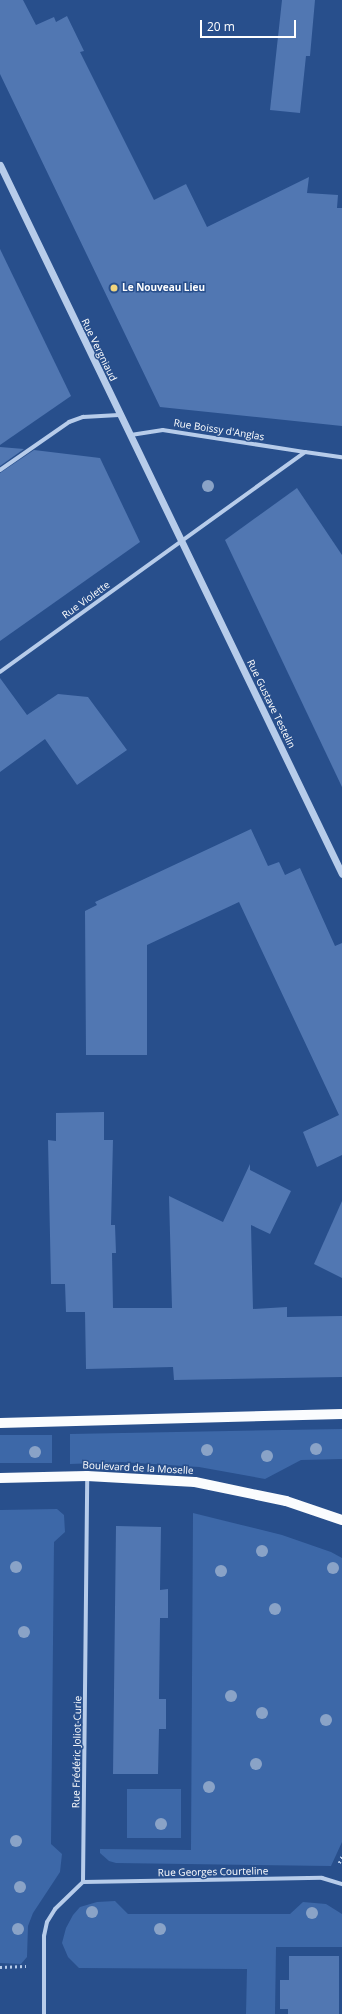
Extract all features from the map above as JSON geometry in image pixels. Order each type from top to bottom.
[{"type":"main road","points":[[0,1423],[342,1414]]},
{"type":"main road","name":"Boulevard de la Moselle","points":[[0,1478],[87,1476],[196,1482],[286,1501],[342,1520]]},
{"type":"street","name":"Rue Vergniaud","points":[[0,165],[129,436],[182,542]]},
{"type":"street","points":[[0,470],[69,422],[83,417],[119,415]]},
{"type":"street","name":"Rue Boissy d'Anglas","points":[[129,436],[163,430],[305,452],[342,456]]},
{"type":"street","points":[[182,542],[305,452]]},
{"type":"street","name":"Rue Violette","points":[[0,672],[182,542]]},
{"type":"street","name":"Rue Gustave Testelin","points":[[182,542],[342,874]]},
{"type":"street","name":"Rue Frédéric Joliot-Curie","points":[[83,1882],[87,1476]]},
{"type":"street","name":"Rue Georges Courteline","points":[[83,1882],[322,1878],[342,1884]]},
{"type":"street","points":[[44,2014],[44,1936],[47,1922],[55,1909],[83,1882]]},
{"type":"path","points":[[0,1967],[44,1966]]},
{"type":"shaded area","points":[[342,1429],[342,1459],[301,1460],[265,1479],[199,1467],[122,1462],[70,1464],[70,1434]]},
{"type":"shaded area","points":[[0,1435],[52,1435],[52,1463],[0,1463]]},
{"type":"shaded area","points":[[57,1509],[64,1515],[65,1532],[54,1542],[51,1844],[62,1854],[60,1872],[33,1913],[28,1926],[27,1957],[21,1964],[0,1963],[0,1510]]},
{"type":"shaded area","points":[[193,1513],[282,1535],[331,1552],[342,1558],[342,1842],[331,1866],[116,1863],[109,1861],[100,1853],[100,1849],[191,1850]]},
{"type":"shaded area","points":[[127,1789],[181,1789],[181,1838],[127,1838]]},
{"type":"shaded area","points":[[115,1901],[128,1914],[290,1914],[303,1902],[326,1904],[342,1914],[342,1947],[276,1947],[275,2014],[246,2014],[247,1969],[79,1968],[68,1957],[62,1943],[66,1928],[73,1915],[80,1907],[97,1902]]},
{"type":"building","points":[[0,0],[23,0],[36,25],[54,17],[56,22],[67,16],[84,51],[80,52],[154,200],[186,184],[207,227],[309,177],[307,193],[338,195],[337,208],[342,208],[342,426],[160,407],[0,74]]},
{"type":"building","points":[[282,0],[315,0],[310,56],[306,56],[300,113],[270,110]]},
{"type":"building","points":[[0,249],[71,396],[0,445]]},
{"type":"building","points":[[0,447],[24,449],[0,466]]},
{"type":"building","points":[[34,450],[100,458],[140,542],[0,641],[0,473]]},
{"type":"building","points":[[297,488],[342,555],[342,787],[225,540]]},
{"type":"building","points":[[0,678],[27,715],[58,694],[88,697],[127,750],[77,785],[45,739],[0,772]]},
{"type":"building","points":[[251,829],[268,866],[279,862],[285,875],[300,868],[335,946],[342,943],[342,1155],[317,1167],[303,1132],[339,1115],[239,902],[147,945],[147,1055],[86,1055],[85,911],[97,905],[95,902]]},
{"type":"building","points":[[104,1112],[104,1140],[113,1140],[111,1225],[115,1225],[116,1253],[112,1253],[113,1308],[172,1308],[169,1196],[223,1222],[250,1164],[250,1170],[291,1191],[270,1234],[251,1225],[253,1309],[287,1307],[287,1317],[342,1316],[342,1377],[174,1380],[173,1367],[86,1369],[85,1312],[66,1312],[65,1284],[51,1284],[48,1140],[56,1141],[56,1113]]},
{"type":"building","points":[[342,1201],[342,1278],[314,1264]]},
{"type":"building","points":[[116,1526],[161,1527],[160,1590],[168,1589],[168,1618],[160,1618],[159,1699],[166,1699],[166,1729],[159,1729],[158,1774],[113,1774]]},
{"type":"building","points":[[289,1956],[339,1956],[339,2014],[288,2014],[288,2009],[280,2009],[280,1980],[289,1980]]},
{"type":"place","name":"Le Nouveau Lieu","points":[[114,288]]}]
